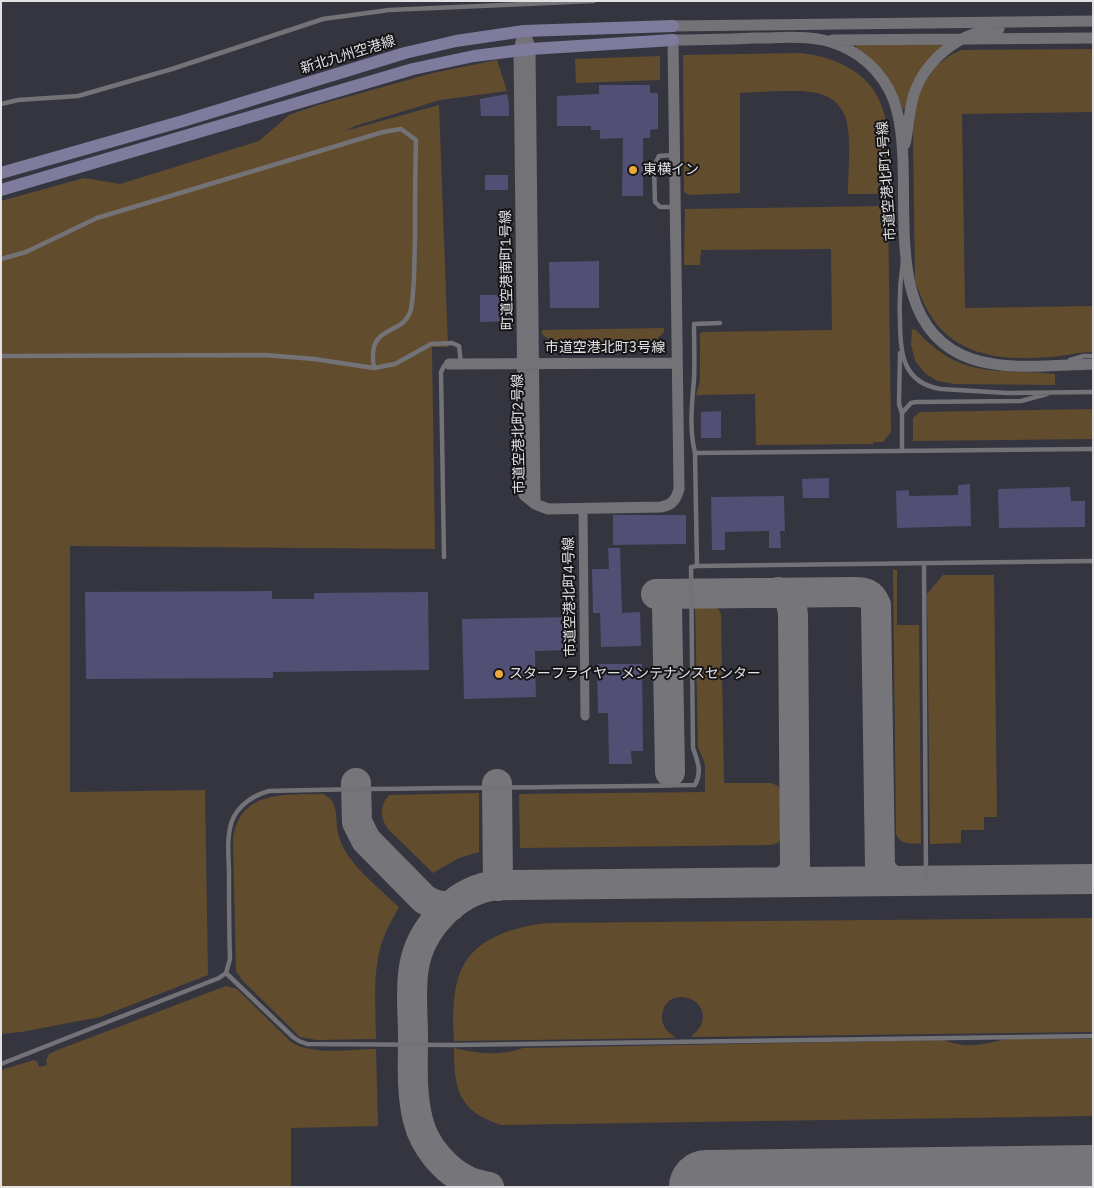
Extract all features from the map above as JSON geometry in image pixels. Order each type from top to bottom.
[{"type":"main road","name":"新北九州空港線","points":[[1,173],[183,121],[406,53],[456,41],[524,31],[673,26]]},
{"type":"main road","points":[[1,190],[413,69],[474,56],[525,50],[673,40]]},
{"type":"street","points":[[673,26],[1093,21]]},
{"type":"street","points":[[902,158],[914,94],[919,81],[937,57],[964,38],[975,33],[995,29],[1060,29],[1093,25]]},
{"type":"street","name":"市道空港北町2号線","points":[[524,31],[528,364],[535,504],[548,509],[661,508],[674,502],[679,490],[673,40]]},
{"type":"street","name":"市道空港北町1号線","points":[[673,40],[793,38],[826,41],[854,52],[881,77],[890,91],[897,110],[902,158],[907,271],[915,304],[923,319],[944,343],[956,352],[987,363],[1003,365],[1093,364]]},
{"type":"street","points":[[826,41],[1090,38]]},
{"type":"street","name":"市道空港北町3号線","points":[[455,364],[677,363]]},
{"type":"street","name":"市道空港北町4号線","points":[[583,509],[585,716]]},
{"type":"lane","points":[[1,104],[18,100],[78,96],[323,19],[389,10],[594,1]]},
{"type":"lane","points":[[1,259],[26,252],[97,218],[373,135],[401,129],[416,140],[414,277],[410,311],[404,320],[376,340],[372,347],[371,354],[374,368]]},
{"type":"lane","points":[[675,156],[659,156],[654,166],[655,202],[660,207],[676,207]]},
{"type":"lane","points":[[902,450],[902,413],[899,404],[899,288],[906,239]]},
{"type":"lane","points":[[697,566],[695,453],[692,443],[694,324],[720,323]]},
{"type":"lane","points":[[1,356],[265,354],[374,368],[395,364],[431,344],[459,346],[455,364],[444,366],[442,372],[444,557]]},
{"type":"lane","points":[[900,344],[903,357],[911,373],[922,383],[931,387],[1007,393],[1093,392]]},
{"type":"lane","points":[[1055,364],[1084,356],[1093,356]]},
{"type":"lane","points":[[902,413],[911,403],[916,402],[1021,401],[1053,392]]},
{"type":"lane","points":[[695,453],[1093,449]]},
{"type":"lane","points":[[1,1064],[219,978],[226,973],[230,959],[228,841],[232,821],[248,800],[258,794],[270,791],[347,789],[497,789],[695,785],[699,777],[699,766],[694,748],[691,567],[1093,561]]},
{"type":"lane","points":[[924,564],[926,881]]},
{"type":"lane","points":[[226,973],[292,1037],[307,1044],[455,1045],[1093,1036]]},
{"type":"shaded area","points":[[1,1],[1093,1],[1093,1187],[1,1187]]},
{"type":"shaded area","points":[[943,43],[944,46],[906,108],[903,109],[885,74],[873,60],[856,47],[856,44]]},
{"type":"shaded area","points":[[1093,49],[1093,112],[962,114],[965,308],[1093,306],[1093,352],[1033,358],[1016,358],[982,353],[952,339],[940,328],[929,313],[915,281],[913,132],[918,93],[936,66],[961,50]]},
{"type":"shaded area","points":[[800,53],[814,55],[842,64],[864,79],[873,90],[880,102],[887,126],[887,194],[848,194],[849,143],[845,116],[834,100],[817,93],[798,91],[740,93],[740,193],[689,195],[684,192],[683,55]]},
{"type":"shaded area","points":[[660,56],[660,80],[576,83],[575,59]]},
{"type":"shaded area","points":[[497,60],[507,91],[440,100],[355,126],[345,131],[439,105],[448,347],[432,347],[435,549],[70,546],[70,792],[205,790],[208,975],[100,1017],[1,1034],[1,201],[84,178],[120,184],[259,141],[289,115],[318,105],[433,73]]},
{"type":"shaded area","points":[[888,206],[891,432],[883,442],[873,442],[873,444],[756,445],[755,394],[696,395],[700,382],[700,334],[702,332],[832,330],[831,249],[701,250],[700,265],[684,265],[685,209]]},
{"type":"shaded area","points":[[664,328],[664,332],[649,347],[559,348],[542,334],[542,330]]},
{"type":"shaded area","points":[[912,329],[916,330],[932,346],[948,357],[964,364],[997,371],[1055,374],[1055,385],[955,384],[937,381],[925,373],[915,361],[911,344]]},
{"type":"shaded area","points":[[1093,409],[1093,439],[913,441],[913,418],[920,412]]},
{"type":"shaded area","points":[[893,570],[897,570],[897,625],[919,625],[921,844],[903,842],[896,834]]},
{"type":"shaded area","points":[[943,575],[994,575],[997,817],[984,817],[984,830],[961,830],[961,843],[930,844],[927,594]]},
{"type":"shaded area","points":[[695,605],[714,606],[721,614],[724,783],[771,783],[778,786],[782,792],[782,836],[780,840],[771,845],[520,848],[519,794],[705,792],[705,764],[698,747]]},
{"type":"shaded area","points":[[479,793],[479,852],[459,858],[433,873],[388,829],[383,821],[383,803],[389,795]]},
{"type":"shaded area","points":[[322,794],[332,801],[336,812],[339,837],[349,857],[364,875],[399,907],[382,942],[379,954],[375,990],[376,1039],[316,1040],[300,1037],[242,980],[236,971],[233,840],[237,824],[244,812],[254,804],[265,799],[278,796]]},
{"type":"shaded area","points":[[1093,918],[1093,1032],[691,1037],[701,1025],[703,1016],[701,1008],[688,998],[679,997],[671,999],[665,1005],[662,1015],[664,1025],[674,1038],[454,1041],[453,1014],[456,987],[468,958],[489,940],[503,933],[532,925],[547,923]]},
{"type":"shaded area","points":[[226,986],[237,989],[291,1042],[300,1046],[321,1050],[376,1049],[378,1126],[291,1128],[291,1187],[1,1187],[1,1070],[34,1060],[38,1062],[39,1067],[47,1065],[46,1061],[49,1054],[55,1051]]},
{"type":"shaded area","points":[[1005,1039],[1093,1039],[1093,1116],[501,1125],[476,1113],[467,1105],[461,1097],[454,1063],[454,1048],[489,1053],[514,1051],[523,1048],[943,1040],[951,1043],[974,1045]]},
{"type":"building","points":[[599,85],[650,85],[650,93],[658,93],[658,129],[650,130],[650,138],[643,138],[643,196],[622,196],[623,138],[600,139],[600,130],[591,130],[591,126],[557,126],[557,96],[599,94]]},
{"type":"building","points":[[507,94],[509,116],[481,116],[480,99]]},
{"type":"building","points":[[485,175],[508,175],[508,190],[485,190]]},
{"type":"building","points":[[599,261],[599,308],[550,308],[549,262]]},
{"type":"building","points":[[480,295],[510,295],[510,321],[480,322]]},
{"type":"building","points":[[721,411],[721,438],[701,438],[701,412]]},
{"type":"building","points":[[829,478],[829,498],[803,498],[802,479]]},
{"type":"building","points":[[970,484],[971,526],[897,528],[896,491],[909,490],[909,496],[958,495],[958,485]]},
{"type":"building","points":[[1070,487],[1071,501],[1085,501],[1085,527],[999,528],[998,489]]},
{"type":"building","points":[[784,496],[785,531],[780,531],[781,548],[769,548],[769,531],[725,532],[725,550],[712,550],[711,497]]},
{"type":"building","points":[[613,515],[686,515],[686,544],[613,545]]},
{"type":"building","points":[[608,548],[620,548],[622,613],[640,612],[641,646],[601,647],[600,613],[593,613],[592,569],[609,569]]},
{"type":"building","points":[[272,591],[272,599],[314,599],[314,593],[428,592],[429,670],[273,672],[273,678],[86,679],[85,592]]},
{"type":"building","name":"スターフライヤーメンテナンスセンター","points":[[573,617],[573,650],[535,651],[536,697],[464,699],[462,619]]},
{"type":"building","points":[[597,664],[642,664],[643,751],[631,751],[632,764],[609,764],[608,713],[598,713]]},
{"type":"taxiway","points":[[778,592],[790,601],[793,615],[795,867],[791,876],[783,881]]},
{"type":"taxiway","points":[[656,594],[857,592],[867,594],[872,598],[876,605],[880,867],[886,876],[894,881]]},
{"type":"taxiway","points":[[670,772],[667,606],[668,601],[675,594]]},
{"type":"taxiway","points":[[356,783],[357,822],[366,840],[424,899],[437,905],[451,906]]},
{"type":"taxiway","points":[[497,784],[498,886]]},
{"type":"taxiway","points":[[489,1187],[461,1178],[437,1157],[421,1130],[413,1089],[412,984],[417,953],[423,940],[440,915],[464,896],[477,890],[502,885],[1093,879]]},
{"type":"runway","points":[[706,1187],[1093,1182]]},
{"type":"place","name":"東横イン","points":[[633,170]]},
{"type":"place","name":"スターフライヤーメンテナンスセンター","points":[[499,674]]}]
